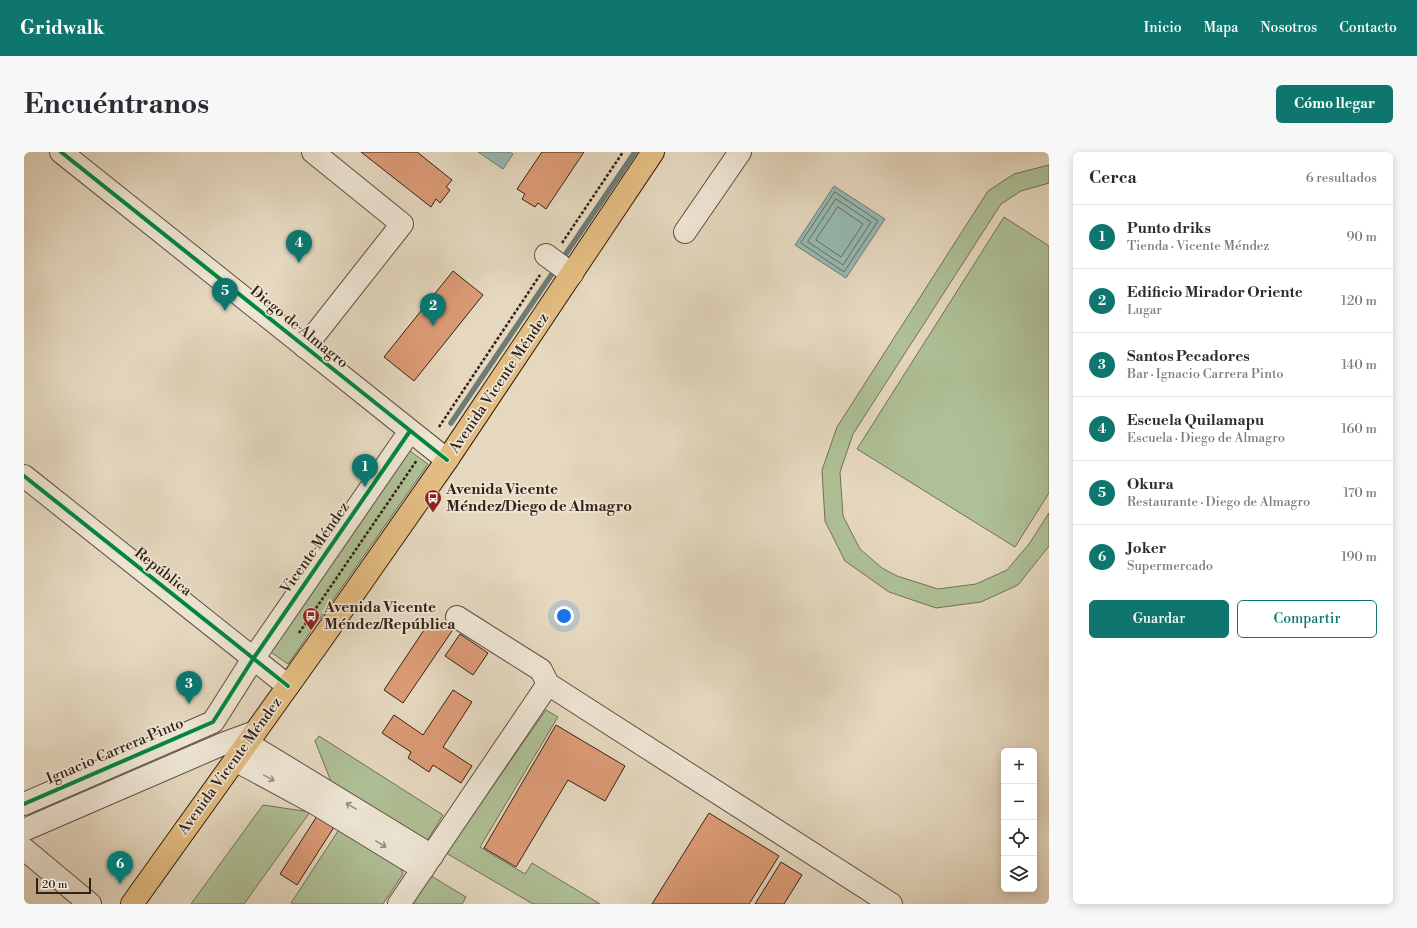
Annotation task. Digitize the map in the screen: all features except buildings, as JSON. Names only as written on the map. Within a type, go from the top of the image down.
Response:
[{"type":"main road","name":"Avenida Vicente Méndez","points":[[132,904],[447,460],[560,266],[653,152]]},
{"type":"street","name":"Diego de Almagro","points":[[61,152],[447,460]]},
{"type":"street","points":[[305,347],[402,224],[312,152]]},
{"type":"street","points":[[685,232],[740,152]]},
{"type":"street","name":"Vicente Méndez","points":[[253,659],[410,431]]},
{"type":"street","name":"República","points":[[24,476],[288,686]]},
{"type":"street","points":[[457,617],[541,670],[548,684],[891,904]]},
{"type":"street","name":"Ignacio Carrera Pinto","points":[[24,804],[213,722],[253,659]]},
{"type":"street","points":[[399,904],[548,684]]},
{"type":"street","points":[[24,830],[225,743],[245,745],[427,862]]},
{"type":"street","points":[[24,849],[90,904]]},
{"type":"green space","points":[[1049,165],[1049,183],[1021,191],[1001,204],[853,434],[840,472],[843,516],[860,549],[882,568],[897,576],[938,589],[976,584],[1007,570],[1029,544],[1049,513],[1049,546],[1018,585],[981,602],[936,608],[889,592],[845,561],[825,521],[822,470],[837,427],[988,191],[1014,174]]},
{"type":"green space","points":[[1004,217],[1049,246],[1049,493],[1015,547],[857,449]]},
{"type":"green space","points":[[407,449],[428,464],[288,664],[266,649]]},
{"type":"green space","points":[[546,710],[558,717],[480,847],[525,874],[532,863],[600,904],[533,904],[446,853]]},
{"type":"green space","points":[[319,736],[443,815],[425,844],[332,784],[315,741]]},
{"type":"green space","points":[[263,805],[310,812],[244,904],[191,904]]},
{"type":"green space","points":[[342,825],[399,863],[403,874],[383,904],[291,903]]},
{"type":"green space","points":[[428,874],[466,897],[462,904],[410,904]]},
{"type":"water","points":[[478,152],[510,152],[513,154],[503,169]]},
{"type":"water","points":[[834,186],[885,219],[846,278],[795,245]]},
{"type":"waterway","points":[[561,261],[635,152]]},
{"type":"waterway","points":[[451,423],[556,268]]},
{"type":"cycle path","points":[[61,152],[447,460]]},
{"type":"cycle path","points":[[24,804],[213,722],[253,659],[410,431]]},
{"type":"cycle path","points":[[24,476],[288,686]]},
{"type":"place","name":"Escuela Quilamapu","points":[[299,263]]},
{"type":"place","name":"Okura","points":[[225,311]]},
{"type":"place","name":"Edificio Mirador Oriente","points":[[433,326]]},
{"type":"place","name":"Punto driks","points":[[365,487]]},
{"type":"place","name":"Avenida Vicente Méndez/Diego de Almagro","points":[[433,513]]},
{"type":"place","name":"Avenida Vicente Méndez/República","points":[[311,631]]},
{"type":"place","name":"Santos Pecadores","points":[[189,704]]},
{"type":"place","name":"Joker","points":[[120,884]]}]
